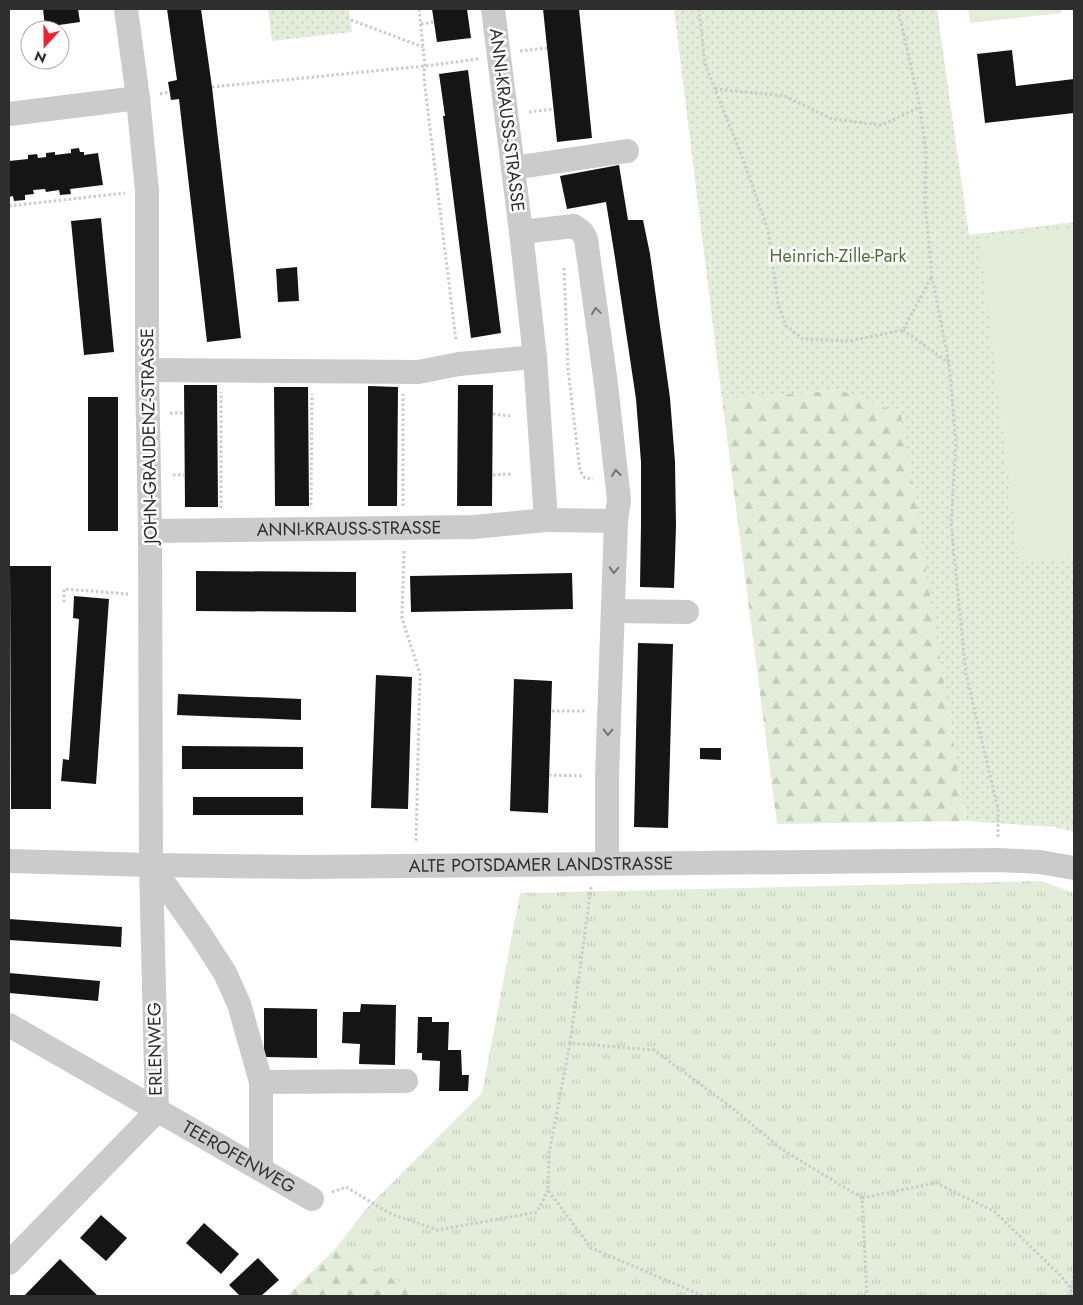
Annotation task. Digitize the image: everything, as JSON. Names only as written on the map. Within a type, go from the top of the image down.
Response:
[{"type":"street","name":"JOHN-GRAUDENZ-STRASSE","points":[[126,9],[138,98],[147,191],[151,865]]},
{"type":"street","name":"ANNI-KRAUSS-STRASSE","points":[[493,9],[509,53],[513,168],[535,357],[546,520]]},
{"type":"street","points":[[9,114],[138,98]]},
{"type":"street","points":[[513,168],[627,151]]},
{"type":"street","name":"ANNI-KRAUSS-STRASSE","points":[[521,232],[574,226],[582,232],[586,239],[606,384],[619,500],[616,521],[607,777],[601,864]]},
{"type":"street","points":[[147,370],[418,372],[459,364],[535,357]]},
{"type":"street","name":"ANNI-KRAUSS-STRASSE","points":[[150,531],[404,517],[474,527],[546,520],[616,521]]},
{"type":"street","points":[[613,611],[687,612]]},
{"type":"street","name":"ALTE POTSDAMER LANDSTRASSE","points":[[9,861],[303,867],[999,860],[1040,862],[1074,868]]},
{"type":"street","points":[[151,865],[225,973],[239,1004],[261,1082],[261,1170]]},
{"type":"street","name":"ERLENWEG","points":[[9,1263],[157,1111],[151,865]]},
{"type":"street","name":"TEEROFENWEG","points":[[9,1025],[312,1199]]},
{"type":"street","points":[[261,1082],[406,1081]]},
{"type":"path","points":[[419,9],[425,66],[425,87],[459,364]]},
{"type":"path","points":[[699,9],[705,64],[743,159],[768,230],[778,303],[786,326],[803,339],[849,341],[903,330],[949,363]]},
{"type":"path","points":[[898,9],[920,107],[926,153],[925,203],[932,277],[949,363],[956,443],[951,524],[966,674],[998,809],[999,860]]},
{"type":"path","points":[[351,20],[423,47]]},
{"type":"path","points":[[421,24],[434,22]]},
{"type":"path","points":[[212,86],[425,66],[547,48]]},
{"type":"path","points":[[715,89],[785,96],[832,119],[882,125],[920,107]]},
{"type":"path","points":[[527,112],[553,110]]},
{"type":"path","points":[[9,206],[147,191]]},
{"type":"path","points":[[564,265],[568,369],[580,471],[585,478],[617,482]]},
{"type":"path","points":[[903,330],[932,277]]},
{"type":"path","points":[[221,370],[221,509]]},
{"type":"path","points":[[311,509],[312,372]]},
{"type":"path","points":[[403,372],[404,517],[402,618],[420,674],[416,866]]},
{"type":"path","points":[[168,413],[184,413]]},
{"type":"path","points":[[493,414],[510,416]]},
{"type":"path","points":[[398,417],[403,416]]},
{"type":"path","points":[[493,475],[512,474]]},
{"type":"path","points":[[168,475],[184,475]]},
{"type":"path","points":[[397,477],[403,477]]},
{"type":"path","points":[[64,602],[64,589],[129,594]]},
{"type":"path","points":[[552,711],[609,712]]},
{"type":"path","points":[[549,775],[607,777]]},
{"type":"path","points":[[312,1199],[346,1187],[391,1214],[438,1230],[537,1212],[548,1190],[549,1154],[601,864]]},
{"type":"path","points":[[570,1043],[654,1050],[730,1107],[783,1150],[862,1198],[936,1183],[995,1212],[1072,1288]]},
{"type":"path","points":[[548,1190],[591,1248],[702,1296]]},
{"type":"path","points":[[862,1198],[867,1296]]},
{"type":"path","points":[[1071,1296],[1074,1271]]},
{"type":"green space","points":[[268,9],[349,9],[352,32],[272,41]]},
{"type":"green space","name":"Heinrich-Zille-Park","points":[[674,9],[937,9],[969,235],[1074,222],[1074,832],[1054,827],[966,821],[901,414],[841,390],[722,399]]},
{"type":"green space","points":[[968,9],[1061,9],[1061,13],[970,23]]},
{"type":"green space","points":[[1074,227],[1074,557],[1019,563],[979,239]]},
{"type":"green space","points":[[841,390],[902,414],[966,821],[777,824],[722,399]]},
{"type":"green space","points":[[1041,881],[1074,893],[1074,1296],[425,1296],[336,1248],[365,1210],[482,1093],[520,893]]},
{"type":"green space","points":[[336,1248],[425,1296],[287,1296]]},
{"type":"building","points":[[43,9],[78,9],[80,22],[70,23],[70,20],[44,20]]},
{"type":"building","points":[[167,9],[201,9],[212,87],[241,338],[207,342],[179,99],[171,100],[168,82],[177,80]]},
{"type":"building","points":[[432,9],[467,9],[471,38],[437,42]]},
{"type":"building","points":[[543,9],[579,9],[592,138],[557,142]]},
{"type":"building","points":[[1012,50],[1016,86],[1074,79],[1074,113],[985,123],[977,54]]},
{"type":"building","points":[[468,70],[501,333],[471,338],[439,74]]},
{"type":"building","points":[[79,148],[80,152],[84,152],[84,155],[98,153],[103,185],[70,189],[71,194],[60,195],[59,190],[46,192],[45,189],[33,190],[34,194],[25,195],[25,200],[14,201],[13,196],[9,197],[9,161],[28,159],[28,155],[37,154],[38,158],[46,157],[46,153],[55,152],[55,155],[71,153],[71,149]]},
{"type":"building","points":[[619,165],[628,220],[643,220],[650,254],[670,398],[675,462],[676,526],[674,588],[640,587],[641,462],[636,399],[606,202],[567,209],[560,176]]},
{"type":"building","points":[[101,218],[114,352],[84,355],[71,221]]},
{"type":"building","points":[[297,267],[299,301],[278,302],[276,269]]},
{"type":"building","points":[[184,385],[217,385],[218,507],[185,507]]},
{"type":"building","points":[[458,385],[493,385],[492,506],[457,506]]},
{"type":"building","points":[[368,386],[398,387],[397,506],[368,506]]},
{"type":"building","points":[[274,387],[308,387],[309,506],[275,506]]},
{"type":"building","points":[[88,397],[118,397],[118,531],[88,531]]},
{"type":"building","points":[[10,566],[51,566],[51,809],[11,809]]},
{"type":"building","points":[[196,571],[356,572],[356,612],[196,611]]},
{"type":"building","points":[[572,573],[573,609],[411,612],[410,576]]},
{"type":"building","points":[[74,596],[109,599],[96,784],[61,781],[63,759],[69,760],[79,619],[73,618]]},
{"type":"building","points":[[638,643],[673,644],[668,828],[634,827]]},
{"type":"building","points":[[376,675],[412,677],[408,809],[371,808]]},
{"type":"building","points":[[514,679],[552,681],[548,813],[510,811]]},
{"type":"building","points":[[178,694],[301,699],[301,720],[177,715]]},
{"type":"building","points":[[182,746],[303,747],[303,769],[182,769]]},
{"type":"building","points":[[700,748],[721,748],[721,760],[700,759]]},
{"type":"building","points":[[193,797],[303,797],[303,815],[193,815]]},
{"type":"building","points":[[9,919],[122,927],[121,947],[9,940]]},
{"type":"building","points":[[9,973],[100,981],[98,1001],[9,993]]},
{"type":"building","points":[[361,1004],[396,1005],[395,1065],[359,1064],[360,1044],[342,1043],[343,1012],[360,1012]]},
{"type":"building","points":[[264,1008],[317,1009],[317,1058],[264,1057]]},
{"type":"building","points":[[418,1017],[432,1017],[432,1022],[449,1022],[448,1050],[461,1050],[462,1075],[469,1075],[468,1091],[439,1091],[440,1061],[422,1060],[422,1053],[417,1053]]},
{"type":"building","points":[[101,1215],[127,1238],[106,1261],[80,1238]]},
{"type":"building","points":[[204,1223],[239,1254],[221,1274],[186,1243]]},
{"type":"building","points":[[258,1258],[279,1280],[261,1296],[240,1296],[229,1285]]},
{"type":"building","points":[[60,1259],[98,1296],[25,1295]]}]
